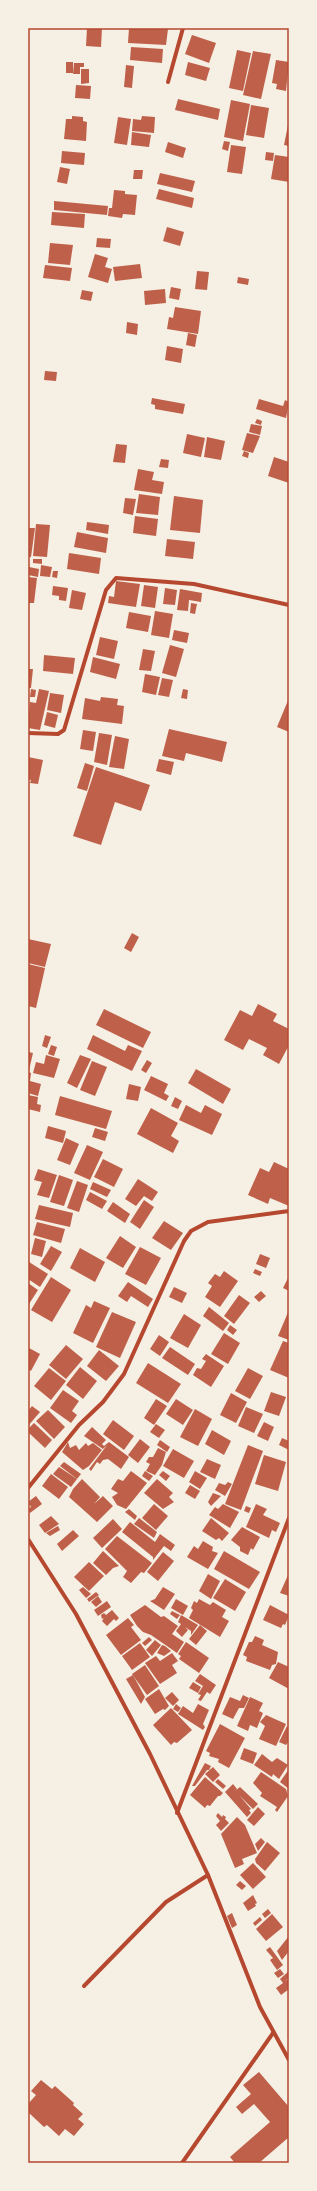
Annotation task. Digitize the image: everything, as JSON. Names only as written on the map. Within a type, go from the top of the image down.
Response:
[{"type":"street","points":[[168,82],[183,28]]},
{"type":"street","points":[[28,733],[58,734],[64,730],[106,590],[116,578],[194,584],[289,605]]},
{"type":"street","points":[[28,1488],[79,1425],[103,1402],[124,1374],[184,1242],[191,1232],[208,1222],[289,1211]]},
{"type":"street","points":[[177,1813],[287,1527],[289,1518]]},
{"type":"street","points":[[28,1539],[76,1614],[150,1754],[208,1875],[260,2008],[289,2060]]},
{"type":"street","points":[[84,1986],[166,1902],[208,1875]]},
{"type":"street","points":[[182,2163],[273,2033]]},
{"type":"building","points":[[87,28],[102,28],[101,47],[86,46]]},
{"type":"building","points":[[129,28],[168,29],[166,45],[128,43]]},
{"type":"building","points":[[192,35],[216,43],[209,63],[185,54]]},
{"type":"building","points":[[131,47],[163,49],[162,63],[130,60]]},
{"type":"building","points":[[237,50],[251,53],[243,91],[229,88]]},
{"type":"building","points":[[253,51],[271,54],[261,99],[243,95]]},
{"type":"building","points":[[276,60],[289,62],[286,91],[276,89],[277,84],[272,83]]},
{"type":"building","points":[[66,62],[73,62],[73,73],[66,73]]},
{"type":"building","points":[[188,62],[210,68],[206,81],[185,75]]},
{"type":"building","points":[[74,63],[84,63],[84,67],[80,67],[80,74],[73,74]]},
{"type":"building","points":[[126,65],[134,66],[132,88],[124,87]]},
{"type":"building","points":[[81,69],[89,69],[89,83],[81,84]]},
{"type":"building","points":[[76,85],[91,86],[90,99],[75,98]]},
{"type":"building","points":[[178,99],[220,109],[218,120],[175,110]]},
{"type":"building","points":[[231,100],[250,104],[243,141],[224,137]]},
{"type":"building","points":[[251,105],[269,108],[264,138],[246,135]]},
{"type":"building","points":[[72,116],[83,117],[83,121],[87,122],[86,141],[64,139],[66,119],[72,119]]},
{"type":"building","points":[[142,116],[155,117],[154,133],[132,131],[133,119],[141,120]]},
{"type":"building","points":[[118,117],[131,119],[127,145],[114,143]]},
{"type":"building","points":[[289,125],[289,146],[284,145]]},
{"type":"building","points":[[132,132],[151,135],[149,147],[131,145]]},
{"type":"building","points":[[224,141],[230,142],[228,151],[222,149]]},
{"type":"building","points":[[168,142],[186,148],[183,158],[165,152]]},
{"type":"building","points":[[231,145],[246,147],[242,174],[227,172]]},
{"type":"building","points":[[62,151],[85,153],[84,165],[61,163]]},
{"type":"building","points":[[266,152],[274,153],[273,161],[265,160]]},
{"type":"building","points":[[275,155],[289,157],[289,182],[271,179]]},
{"type":"building","points":[[60,167],[70,169],[67,184],[57,182]]},
{"type":"building","points":[[134,170],[143,170],[142,179],[133,179]]},
{"type":"building","points":[[160,173],[195,181],[192,192],[157,184]]},
{"type":"building","points":[[159,189],[194,198],[192,208],[156,199]]},
{"type":"building","points":[[114,190],[125,191],[125,194],[137,195],[135,215],[123,214],[122,218],[108,216],[109,208],[112,208]]},
{"type":"building","points":[[54,201],[108,206],[107,215],[54,210]]},
{"type":"building","points":[[52,212],[85,214],[84,228],[51,225]]},
{"type":"building","points":[[167,227],[184,232],[180,246],[163,241]]},
{"type":"building","points":[[97,238],[111,239],[110,248],[96,247]]},
{"type":"building","points":[[50,243],[73,245],[70,265],[48,263]]},
{"type":"building","points":[[95,254],[108,258],[105,267],[112,269],[108,283],[88,277]]},
{"type":"building","points":[[140,264],[142,278],[115,281],[113,267]]},
{"type":"building","points":[[45,265],[72,268],[70,281],[43,278]]},
{"type":"building","points":[[197,271],[209,272],[207,290],[195,289]]},
{"type":"building","points":[[238,277],[249,279],[248,285],[237,283]]},
{"type":"building","points":[[171,287],[181,289],[179,300],[169,298]]},
{"type":"building","points":[[165,289],[166,303],[145,305],[144,291]]},
{"type":"building","points":[[82,290],[93,292],[91,301],[80,299]]},
{"type":"building","points":[[175,307],[201,311],[198,334],[167,329],[169,317],[173,318]]},
{"type":"building","points":[[127,322],[138,324],[137,335],[126,333]]},
{"type":"building","points":[[188,333],[197,335],[195,347],[186,345]]},
{"type":"building","points":[[167,346],[183,349],[181,363],[165,360]]},
{"type":"building","points":[[45,371],[57,372],[56,381],[44,380]]},
{"type":"building","points":[[152,398],[185,404],[183,414],[155,409],[155,405],[151,404]]},
{"type":"building","points":[[259,399],[283,406],[285,400],[289,402],[286,418],[256,409]]},
{"type":"building","points":[[257,419],[262,421],[261,425],[255,423]]},
{"type":"building","points":[[251,424],[262,426],[260,435],[249,432]]},
{"type":"building","points":[[247,433],[260,436],[253,453],[242,450]]},
{"type":"building","points":[[187,434],[205,438],[201,457],[183,453]]},
{"type":"building","points":[[207,437],[225,441],[221,460],[204,457]]},
{"type":"building","points":[[116,444],[127,445],[125,463],[113,462]]},
{"type":"building","points":[[244,451],[249,453],[248,458],[242,456]]},
{"type":"building","points":[[274,457],[289,462],[289,483],[268,476]]},
{"type":"building","points":[[161,459],[169,460],[168,468],[159,467]]},
{"type":"building","points":[[138,469],[154,472],[152,480],[164,482],[162,494],[134,490]]},
{"type":"building","points":[[139,494],[160,497],[158,515],[136,513]]},
{"type":"building","points":[[174,496],[203,500],[200,533],[170,530]]},
{"type":"building","points":[[125,498],[136,499],[133,515],[123,513]]},
{"type":"building","points":[[135,516],[158,519],[156,536],[133,533]]},
{"type":"building","points":[[87,522],[109,525],[108,534],[86,530]]},
{"type":"building","points":[[36,524],[50,525],[47,557],[33,556]]},
{"type":"building","points":[[28,528],[35,528],[31,557],[28,557]]},
{"type":"building","points":[[77,532],[108,538],[106,553],[74,547]]},
{"type":"building","points":[[167,539],[195,542],[193,559],[165,556]]},
{"type":"building","points":[[69,553],[101,558],[99,574],[67,569]]},
{"type":"building","points":[[33,559],[42,559],[42,564],[33,563]]},
{"type":"building","points":[[41,565],[52,567],[50,577],[40,576]]},
{"type":"building","points":[[29,567],[39,569],[38,577],[28,575]]},
{"type":"building","points":[[53,571],[58,571],[57,578],[52,577]]},
{"type":"building","points":[[28,577],[37,578],[34,603],[28,603]]},
{"type":"building","points":[[116,581],[140,584],[136,607],[108,603],[109,596],[114,597]]},
{"type":"building","points":[[144,585],[158,587],[155,608],[141,606]]},
{"type":"building","points":[[53,586],[68,588],[66,601],[59,600],[59,596],[52,595]]},
{"type":"building","points":[[165,588],[177,590],[175,605],[163,604]]},
{"type":"building","points":[[180,589],[202,593],[201,602],[189,600],[188,611],[177,610]]},
{"type":"building","points":[[72,590],[86,593],[82,610],[69,608]]},
{"type":"building","points":[[191,603],[197,604],[195,614],[190,613]]},
{"type":"building","points":[[155,611],[173,614],[169,638],[151,635]]},
{"type":"building","points":[[129,612],[151,616],[148,632],[126,628]]},
{"type":"building","points":[[174,630],[189,633],[187,643],[172,640]]},
{"type":"building","points":[[100,637],[118,641],[114,659],[96,655]]},
{"type":"building","points":[[170,645],[184,649],[176,677],[162,673]]},
{"type":"building","points":[[143,649],[155,651],[151,671],[139,670]]},
{"type":"building","points":[[44,655],[75,658],[73,674],[43,671]]},
{"type":"building","points":[[93,657],[120,664],[116,679],[90,672]]},
{"type":"building","points":[[28,669],[33,669],[31,688],[28,688]]},
{"type":"building","points":[[145,674],[160,677],[156,695],[142,692]]},
{"type":"building","points":[[162,678],[173,680],[169,697],[158,695]]},
{"type":"building","points":[[31,689],[36,690],[35,697],[30,697]]},
{"type":"building","points":[[39,689],[49,691],[40,730],[28,728],[30,702],[36,703]]},
{"type":"building","points":[[183,689],[188,690],[187,699],[181,698]]},
{"type":"building","points":[[50,693],[64,695],[61,713],[47,710]]},
{"type":"building","points":[[101,697],[118,699],[117,705],[124,706],[122,724],[82,719],[85,698],[100,701]]},
{"type":"building","points":[[289,698],[289,732],[277,727]]},
{"type":"building","points":[[47,712],[58,715],[55,728],[44,725]]},
{"type":"building","points":[[169,729],[227,742],[222,762],[186,753],[184,761],[162,756]]},
{"type":"building","points":[[83,730],[96,732],[93,751],[80,749]]},
{"type":"building","points":[[99,733],[112,735],[107,765],[94,762]]},
{"type":"building","points":[[115,736],[129,739],[124,769],[109,767]]},
{"type":"building","points":[[28,757],[43,760],[38,784],[30,783],[31,780],[28,779]]},
{"type":"building","points":[[159,759],[174,762],[171,775],[156,771]]},
{"type":"building","points":[[85,763],[94,766],[87,791],[77,788]]},
{"type":"building","points":[[96,767],[150,785],[141,811],[115,802],[101,845],[73,836]]},
{"type":"building","points":[[132,933],[139,937],[131,952],[124,948]]},
{"type":"building","points":[[28,939],[51,944],[45,967],[28,963]]},
{"type":"building","points":[[28,964],[45,968],[36,1008],[28,1006]]},
{"type":"building","points":[[258,1004],[277,1014],[273,1021],[289,1029],[289,1045],[279,1064],[263,1055],[267,1048],[249,1039],[243,1050],[224,1040],[240,1010],[252,1016]]},
{"type":"building","points":[[104,1009],[151,1032],[143,1048],[96,1025]]},
{"type":"building","points":[[45,1035],[51,1037],[47,1048],[42,1046]]},
{"type":"building","points":[[93,1035],[125,1051],[128,1045],[142,1051],[132,1071],[87,1049]]},
{"type":"building","points":[[51,1045],[57,1047],[54,1056],[48,1054]]},
{"type":"building","points":[[28,1052],[33,1053],[29,1070],[28,1070]]},
{"type":"building","points":[[46,1055],[60,1059],[54,1078],[33,1073],[36,1062],[44,1064]]},
{"type":"building","points":[[80,1055],[91,1059],[77,1088],[67,1083]]},
{"type":"building","points":[[147,1060],[152,1063],[146,1073],[141,1070]]},
{"type":"building","points":[[92,1061],[107,1067],[95,1096],[80,1090]]},
{"type":"building","points":[[196,1069],[231,1089],[223,1104],[188,1083]]},
{"type":"building","points":[[28,1072],[31,1073],[30,1081],[41,1084],[38,1096],[28,1093]]},
{"type":"building","points":[[151,1076],[168,1084],[164,1093],[169,1096],[166,1101],[144,1090]]},
{"type":"building","points":[[129,1084],[141,1087],[138,1101],[126,1099]]},
{"type":"building","points":[[28,1095],[38,1097],[37,1104],[41,1105],[40,1112],[28,1109]]},
{"type":"building","points":[[60,1096],[112,1111],[106,1129],[55,1115]]},
{"type":"building","points":[[175,1097],[182,1101],[178,1109],[171,1106]]},
{"type":"building","points":[[186,1105],[201,1113],[205,1105],[222,1114],[212,1135],[179,1120]]},
{"type":"building","points":[[151,1108],[178,1123],[171,1136],[179,1141],[173,1153],[137,1134]]},
{"type":"building","points":[[48,1126],[66,1131],[63,1143],[45,1138]]},
{"type":"building","points":[[95,1128],[108,1132],[105,1141],[92,1137]]},
{"type":"building","points":[[66,1138],[79,1144],[70,1165],[57,1160]]},
{"type":"building","points":[[87,1145],[103,1152],[90,1180],[74,1173]]},
{"type":"building","points":[[103,1159],[123,1169],[114,1187],[94,1177]]},
{"type":"building","points":[[274,1162],[289,1169],[289,1206],[270,1198],[268,1204],[248,1195],[260,1168],[269,1172]]},
{"type":"building","points":[[38,1169],[57,1175],[49,1198],[37,1195],[42,1182],[34,1180]]},
{"type":"building","points":[[59,1175],[73,1180],[64,1206],[50,1202]]},
{"type":"building","points":[[138,1179],[158,1192],[152,1201],[144,1196],[136,1206],[125,1199]]},
{"type":"building","points":[[77,1181],[88,1185],[79,1212],[67,1208]]},
{"type":"building","points":[[93,1182],[111,1190],[107,1197],[90,1189]]},
{"type":"building","points":[[90,1192],[107,1201],[102,1209],[86,1200]]},
{"type":"building","points":[[144,1200],[154,1207],[140,1229],[130,1222]]},
{"type":"building","points":[[113,1202],[130,1214],[125,1223],[107,1211]]},
{"type":"building","points":[[39,1205],[73,1213],[70,1227],[35,1219]]},
{"type":"building","points":[[164,1221],[183,1233],[171,1250],[152,1238]]},
{"type":"building","points":[[37,1222],[65,1229],[61,1243],[33,1235]]},
{"type":"building","points":[[120,1236],[136,1247],[123,1268],[106,1258]]},
{"type":"building","points":[[35,1238],[46,1241],[42,1257],[31,1254]]},
{"type":"building","points":[[51,1246],[62,1252],[51,1271],[40,1264]]},
{"type":"building","points":[[140,1247],[161,1258],[146,1285],[125,1274]]},
{"type":"building","points":[[80,1248],[105,1262],[95,1282],[70,1268]]},
{"type":"building","points":[[260,1254],[270,1258],[266,1268],[256,1264]]},
{"type":"building","points":[[29,1262],[48,1274],[40,1287],[28,1279]]},
{"type":"building","points":[[255,1269],[262,1272],[260,1276],[253,1273]]},
{"type":"building","points":[[224,1271],[238,1281],[220,1307],[205,1297],[212,1286],[208,1283],[215,1274],[220,1277]]},
{"type":"building","points":[[289,1276],[289,1291],[283,1288]]},
{"type":"building","points":[[51,1277],[71,1290],[52,1322],[31,1310]]},
{"type":"building","points":[[128,1282],[153,1299],[148,1307],[131,1296],[127,1302],[118,1296]]},
{"type":"building","points":[[28,1283],[38,1290],[29,1304],[28,1303]]},
{"type":"building","points":[[174,1287],[187,1293],[182,1303],[169,1297]]},
{"type":"building","points":[[261,1291],[266,1296],[259,1302],[254,1297]]},
{"type":"building","points":[[239,1295],[250,1303],[234,1324],[224,1316]]},
{"type":"building","points":[[94,1301],[110,1308],[93,1343],[73,1333],[86,1305],[91,1308]]},
{"type":"building","points":[[209,1307],[229,1323],[223,1331],[203,1316]]},
{"type":"building","points":[[289,1310],[289,1340],[278,1336]]},
{"type":"building","points":[[112,1312],[136,1322],[120,1358],[96,1347]]},
{"type":"building","points":[[184,1314],[201,1325],[188,1348],[170,1338]]},
{"type":"building","points":[[230,1325],[237,1330],[233,1335],[227,1330]]},
{"type":"building","points":[[224,1333],[240,1343],[228,1364],[211,1354]]},
{"type":"building","points":[[159,1335],[169,1342],[160,1356],[150,1349]]},
{"type":"building","points":[[283,1341],[289,1343],[289,1378],[270,1370]]},
{"type":"building","points":[[66,1345],[83,1359],[66,1379],[49,1365]]},
{"type":"building","points":[[170,1347],[195,1364],[188,1375],[162,1358]]},
{"type":"building","points":[[29,1348],[40,1354],[31,1371],[28,1369]]},
{"type":"building","points":[[99,1350],[119,1366],[106,1381],[87,1366]]},
{"type":"building","points":[[206,1354],[224,1366],[211,1387],[193,1375],[197,1368],[201,1369],[206,1361],[202,1359]]},
{"type":"building","points":[[148,1363],[181,1384],[168,1403],[136,1383]]},
{"type":"building","points":[[80,1367],[97,1381],[83,1399],[66,1385]]},
{"type":"building","points":[[49,1368],[66,1381],[51,1400],[34,1386]]},
{"type":"building","points":[[248,1368],[263,1376],[250,1399],[235,1391]]},
{"type":"building","points":[[63,1390],[79,1401],[72,1411],[77,1415],[71,1423],[50,1408]]},
{"type":"building","points":[[271,1392],[286,1397],[279,1416],[264,1411]]},
{"type":"building","points":[[231,1393],[247,1402],[236,1423],[220,1415]]},
{"type":"building","points":[[156,1399],[167,1406],[154,1425],[144,1418]]},
{"type":"building","points":[[176,1399],[193,1410],[183,1425],[166,1414]]},
{"type":"building","points":[[32,1406],[40,1412],[28,1426],[28,1411]]},
{"type":"building","points":[[246,1407],[263,1414],[254,1433],[238,1426]]},
{"type":"building","points":[[195,1409],[212,1419],[198,1446],[180,1437]]},
{"type":"building","points":[[48,1410],[65,1427],[54,1439],[36,1421]]},
{"type":"building","points":[[113,1420],[134,1436],[124,1450],[103,1434]]},
{"type":"building","points":[[264,1422],[274,1427],[268,1441],[257,1436]]},
{"type":"building","points":[[34,1423],[52,1440],[45,1448],[28,1432],[28,1429]]},
{"type":"building","points":[[156,1424],[165,1430],[159,1438],[150,1432]]},
{"type":"building","points":[[92,1427],[106,1440],[102,1444],[104,1446],[109,1442],[129,1457],[121,1469],[108,1459],[103,1460],[100,1464],[97,1462],[91,1471],[89,1469],[107,1445],[103,1449],[84,1436]]},
{"type":"building","points":[[212,1430],[231,1441],[224,1455],[205,1444]]},
{"type":"building","points":[[282,1438],[289,1441],[289,1450],[279,1445]]},
{"type":"building","points":[[140,1439],[150,1447],[138,1463],[128,1455]]},
{"type":"building","points":[[160,1440],[170,1447],[167,1452],[157,1445]]},
{"type":"building","points":[[68,1442],[70,1448],[76,1445],[79,1450],[86,1443],[88,1446],[93,1443],[102,1450],[89,1466],[83,1470],[62,1452]]},
{"type":"building","points":[[248,1445],[263,1451],[241,1510],[225,1504]]},
{"type":"building","points":[[158,1448],[166,1452],[162,1465],[155,1475],[146,1471],[150,1464],[146,1462],[149,1457],[153,1457]]},
{"type":"building","points":[[173,1449],[194,1461],[184,1478],[163,1466]]},
{"type":"building","points":[[264,1455],[286,1462],[278,1491],[255,1484]]},
{"type":"building","points":[[207,1459],[221,1465],[215,1479],[200,1472]]},
{"type":"building","points":[[64,1462],[81,1474],[77,1479],[60,1466]]},
{"type":"building","points":[[59,1467],[77,1479],[71,1487],[53,1474]]},
{"type":"building","points":[[131,1471],[147,1483],[126,1509],[117,1505],[112,1497],[118,1493],[111,1489],[118,1479],[123,1481]]},
{"type":"building","points":[[145,1471],[153,1476],[149,1481],[142,1476]]},
{"type":"building","points":[[163,1471],[170,1476],[166,1481],[159,1475]]},
{"type":"building","points":[[195,1471],[207,1478],[200,1489],[189,1482]]},
{"type":"building","points":[[51,1474],[68,1487],[59,1499],[42,1486]]},
{"type":"building","points":[[82,1479],[100,1497],[94,1504],[103,1496],[113,1506],[97,1522],[69,1497],[73,1489]]},
{"type":"building","points":[[157,1479],[173,1493],[169,1497],[174,1502],[163,1509],[144,1493]]},
{"type":"building","points":[[228,1482],[232,1484],[225,1496],[215,1490],[219,1483],[225,1485]]},
{"type":"building","points":[[190,1485],[200,1491],[195,1499],[185,1493]]},
{"type":"building","points":[[213,1493],[221,1496],[211,1506],[208,1502]]},
{"type":"building","points":[[36,1496],[42,1504],[30,1513],[28,1509],[31,1507],[28,1502]]},
{"type":"building","points":[[154,1504],[168,1516],[156,1530],[142,1518]]},
{"type":"building","points":[[223,1504],[239,1512],[230,1528],[209,1515],[215,1507],[218,1509]]},
{"type":"building","points":[[256,1504],[267,1509],[263,1515],[280,1523],[276,1532],[272,1530],[269,1538],[246,1527]]},
{"type":"building","points":[[246,1506],[251,1508],[249,1513],[244,1511]]},
{"type":"building","points":[[129,1509],[137,1516],[135,1520],[125,1512]]},
{"type":"building","points":[[51,1516],[59,1524],[45,1533],[39,1525]]},
{"type":"building","points":[[139,1518],[157,1532],[154,1538],[134,1524]]},
{"type":"building","points":[[211,1518],[229,1533],[222,1541],[219,1538],[216,1540],[202,1531]]},
{"type":"building","points":[[113,1519],[122,1529],[102,1548],[93,1538]]},
{"type":"building","points":[[130,1522],[155,1542],[160,1534],[175,1545],[171,1551],[164,1546],[153,1560],[153,1557],[122,1532]]},
{"type":"building","points":[[58,1526],[60,1530],[50,1536],[46,1533]]},
{"type":"building","points":[[242,1527],[260,1537],[253,1550],[251,1548],[248,1555],[240,1551],[240,1547],[231,1540]]},
{"type":"building","points":[[73,1530],[79,1536],[62,1551],[57,1544]]},
{"type":"building","points":[[117,1536],[152,1563],[144,1573],[141,1572],[131,1583],[123,1577],[127,1571],[105,1549]]},
{"type":"building","points":[[203,1541],[213,1547],[212,1551],[218,1553],[208,1569],[187,1557],[194,1546],[198,1549]]},
{"type":"building","points":[[103,1551],[119,1566],[113,1568],[106,1575],[93,1563]]},
{"type":"building","points":[[224,1551],[260,1572],[249,1589],[214,1569]]},
{"type":"building","points":[[163,1552],[174,1561],[158,1581],[147,1572]]},
{"type":"building","points":[[89,1562],[104,1576],[89,1591],[74,1577]]},
{"type":"building","points":[[289,1573],[289,1596],[280,1593]]},
{"type":"building","points":[[208,1574],[220,1581],[211,1599],[199,1591]]},
{"type":"building","points":[[225,1579],[246,1592],[235,1611],[213,1598]]},
{"type":"building","points":[[83,1587],[91,1594],[86,1598],[79,1590]]},
{"type":"building","points":[[163,1587],[175,1594],[164,1610],[150,1601],[155,1599]]},
{"type":"building","points":[[96,1592],[99,1595],[89,1602],[87,1599]]},
{"type":"building","points":[[98,1596],[102,1602],[96,1607],[91,1602]]},
{"type":"building","points":[[176,1599],[188,1606],[183,1615],[171,1608]]},
{"type":"building","points":[[199,1599],[210,1605],[213,1602],[226,1610],[222,1617],[229,1621],[220,1637],[189,1618],[193,1610],[191,1608],[194,1601],[197,1603]]},
{"type":"building","points":[[107,1601],[111,1607],[98,1616],[94,1610]]},
{"type":"building","points":[[145,1605],[161,1617],[164,1616],[178,1626],[172,1634],[184,1642],[177,1653],[151,1635],[143,1632],[137,1626],[130,1615]]},
{"type":"building","points":[[270,1605],[289,1615],[285,1625],[283,1624],[281,1628],[263,1620]]},
{"type":"building","points":[[112,1610],[119,1618],[116,1621],[114,1619],[107,1626],[102,1621],[104,1618],[102,1619],[101,1615],[104,1613],[106,1615]]},
{"type":"building","points":[[172,1611],[180,1615],[177,1619],[170,1614]]},
{"type":"building","points":[[181,1615],[198,1625],[191,1635],[191,1631],[185,1627],[188,1630],[182,1637],[176,1631],[181,1624],[178,1622]]},
{"type":"building","points":[[128,1618],[134,1625],[131,1627],[141,1640],[121,1655],[106,1635]]},
{"type":"building","points":[[200,1625],[207,1631],[196,1645],[189,1639]]},
{"type":"building","points":[[255,1636],[264,1640],[262,1645],[278,1652],[276,1664],[272,1665],[270,1670],[246,1661],[247,1657],[243,1655],[249,1642],[252,1642]]},
{"type":"building","points":[[149,1637],[152,1640],[145,1646],[142,1643]]},
{"type":"building","points":[[155,1640],[161,1645],[152,1656],[146,1650]]},
{"type":"building","points":[[186,1642],[209,1658],[199,1673],[179,1659],[181,1656],[178,1654]]},
{"type":"building","points":[[140,1643],[150,1657],[132,1670],[122,1656]]},
{"type":"building","points":[[162,1645],[171,1651],[164,1656],[157,1653]]},
{"type":"building","points":[[172,1653],[178,1661],[172,1665],[177,1673],[160,1684],[145,1663],[156,1656],[160,1661]]},
{"type":"building","points":[[278,1662],[289,1667],[289,1689],[269,1678]]},
{"type":"building","points":[[145,1665],[159,1686],[147,1695],[132,1674]]},
{"type":"building","points":[[200,1674],[216,1685],[210,1694],[207,1692],[201,1701],[198,1700],[201,1695],[198,1694],[203,1686],[195,1681]]},
{"type":"building","points":[[133,1675],[145,1697],[141,1704],[126,1679]]},
{"type":"building","points":[[193,1682],[201,1687],[198,1693],[189,1688]]},
{"type":"building","points":[[159,1689],[169,1706],[165,1710],[163,1709],[155,1714],[145,1699]]},
{"type":"building","points":[[172,1692],[179,1700],[173,1706],[165,1698]]},
{"type":"building","points":[[243,1695],[249,1698],[244,1708],[239,1708],[233,1719],[222,1714],[230,1697],[240,1701]]},
{"type":"building","points":[[250,1697],[263,1703],[259,1711],[263,1713],[257,1728],[250,1725],[248,1731],[237,1726]]},
{"type":"building","points":[[176,1704],[181,1708],[178,1712],[173,1709]]},
{"type":"building","points":[[198,1704],[209,1710],[203,1724],[205,1727],[203,1730],[178,1714],[183,1706],[193,1713]]},
{"type":"building","points":[[171,1708],[192,1730],[177,1743],[174,1742],[171,1745],[153,1725]]},
{"type":"building","points":[[266,1715],[286,1724],[276,1746],[259,1739],[265,1726],[260,1722]]},
{"type":"building","points":[[220,1724],[245,1738],[229,1768],[218,1762],[219,1759],[209,1756],[210,1753],[206,1751]]},
{"type":"building","points":[[287,1726],[289,1728],[289,1740],[286,1745],[279,1742]]},
{"type":"building","points":[[244,1748],[257,1753],[253,1764],[240,1759]]},
{"type":"building","points":[[262,1754],[272,1762],[277,1758],[288,1765],[279,1779],[273,1774],[272,1777],[254,1765]]},
{"type":"building","points":[[205,1763],[211,1766],[209,1770],[207,1770],[195,1786],[192,1786]]},
{"type":"building","points":[[213,1767],[220,1775],[213,1782],[205,1774]]},
{"type":"building","points":[[289,1769],[289,1789],[280,1782]]},
{"type":"building","points":[[261,1772],[286,1789],[288,1796],[277,1812],[275,1810],[277,1807],[260,1796],[262,1793],[253,1783]]},
{"type":"building","points":[[205,1777],[223,1793],[218,1796],[210,1806],[207,1805],[205,1808],[190,1795]]},
{"type":"building","points":[[218,1779],[226,1786],[223,1789],[215,1782]]},
{"type":"building","points":[[233,1784],[237,1789],[235,1791],[240,1787],[258,1804],[253,1809],[239,1795],[251,1809],[249,1810],[251,1813],[247,1817],[225,1792]]},
{"type":"building","points":[[258,1807],[265,1814],[254,1826],[247,1820]]},
{"type":"building","points":[[218,1813],[222,1817],[223,1815],[226,1817],[225,1819],[229,1823],[221,1831],[216,1825],[220,1821],[216,1816]]},
{"type":"building","points":[[237,1817],[245,1825],[257,1853],[242,1859],[244,1864],[235,1868],[221,1834]]},
{"type":"building","points":[[261,1838],[265,1842],[258,1851],[255,1844]]},
{"type":"building","points":[[267,1842],[280,1853],[265,1871],[256,1863],[255,1859]]},
{"type":"building","points":[[253,1863],[266,1877],[253,1889],[240,1875]]},
{"type":"building","points":[[240,1881],[246,1886],[242,1890],[236,1885]]},
{"type":"building","points":[[253,1895],[257,1903],[255,1904],[256,1906],[248,1911],[243,1903]]},
{"type":"building","points":[[268,1909],[271,1913],[265,1918],[262,1914]]},
{"type":"building","points":[[232,1913],[237,1925],[232,1928],[227,1916]]},
{"type":"building","points":[[272,1914],[283,1927],[266,1941],[256,1929]]},
{"type":"building","points":[[260,1917],[262,1920],[255,1926],[253,1923]]},
{"type":"building","points":[[289,1936],[289,1951],[282,1960],[277,1951]]},
{"type":"building","points":[[270,1947],[283,1965],[277,1970],[270,1960],[273,1958],[266,1950]]},
{"type":"building","points":[[280,1969],[284,1974],[278,1978],[274,1973]]},
{"type":"building","points":[[289,1971],[289,1978],[285,1981],[289,1979],[289,1989],[281,1995],[276,1988],[283,1983],[280,1979]]},
{"type":"building","points":[[259,2072],[289,2107],[289,2137],[259,2163],[235,2163],[230,2157],[270,2122],[254,2104],[242,2114],[236,2107],[251,2094],[243,2085]]},
{"type":"building","points":[[41,2080],[52,2089],[55,2086],[74,2103],[73,2105],[83,2114],[78,2119],[84,2124],[74,2136],[65,2129],[59,2136],[47,2125],[44,2127],[28,2112],[28,2104],[36,2095],[31,2091]]}]
